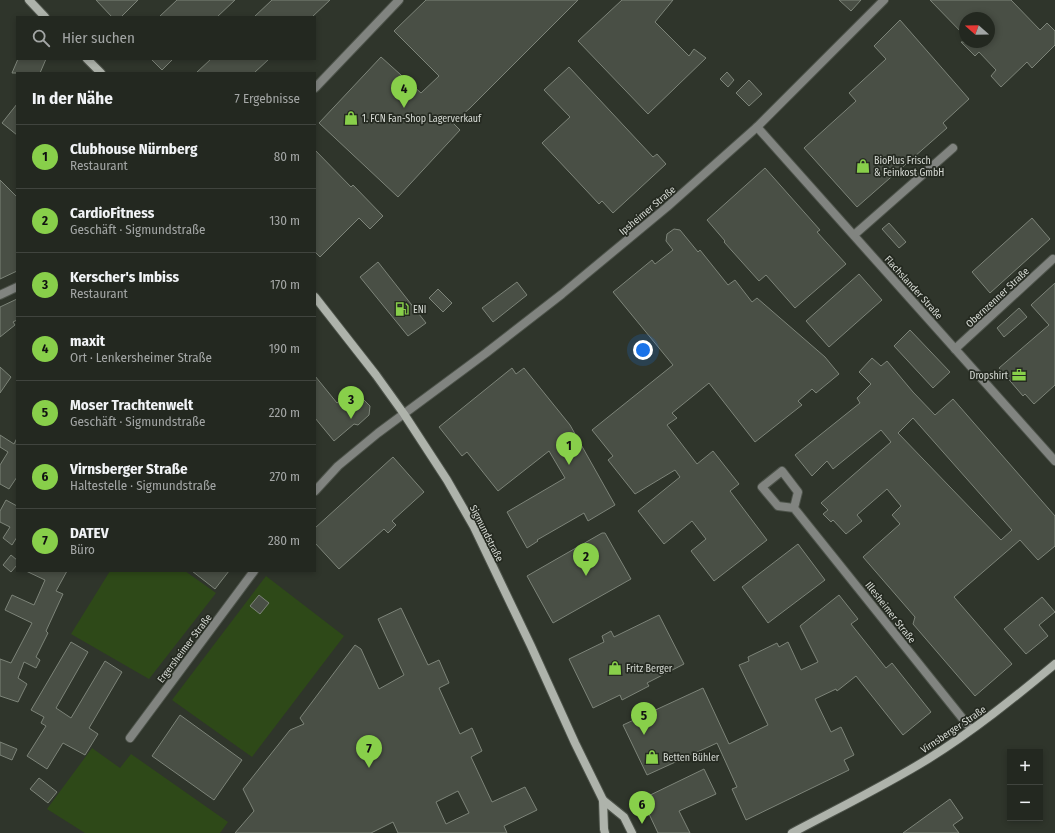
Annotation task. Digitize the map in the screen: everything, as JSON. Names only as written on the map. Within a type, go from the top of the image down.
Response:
[{"type":"main road","points":[[29,0],[45,16]]},
{"type":"main road","points":[[88,60],[100,72]]},
{"type":"main road","name":"Sigmundstraße","points":[[316,298],[376,375],[404,414],[447,480],[474,527],[603,800],[604,829],[606,833]]},
{"type":"main road","name":"Virnsberger Straße","points":[[792,833],[928,759],[1000,709],[1055,664]]},
{"type":"main road","name":"Sigmundstraße","points":[[603,800],[624,817],[632,833]]},
{"type":"street","points":[[316,87],[399,0]]},
{"type":"street","name":"Ipsheimer Straße","points":[[404,414],[562,294],[667,207],[757,127],[884,0]]},
{"type":"street","name":"Flachslander Straße","points":[[757,127],[1055,460]]},
{"type":"street","points":[[854,235],[953,148]]},
{"type":"street","name":"Obernzenner Straße","points":[[955,349],[1053,259]]},
{"type":"street","points":[[0,295],[16,287]]},
{"type":"street","points":[[316,490],[349,457],[404,414]]},
{"type":"street","points":[[782,471],[798,492],[794,508],[778,506],[762,487],[782,471]]},
{"type":"street","name":"Illesheimer Straße","points":[[794,508],[971,729]]},
{"type":"street","name":"Ergersheimer Straße","points":[[130,738],[253,572]]},
{"type":"green space","points":[[109,572],[186,572],[216,593],[149,679],[71,634]]},
{"type":"green space","points":[[266,576],[344,636],[252,757],[172,700]]},
{"type":"green space","points":[[92,748],[120,768],[131,754],[228,822],[220,833],[85,833],[47,809]]},
{"type":"building","points":[[96,0],[138,0],[122,16],[111,16]]},
{"type":"building","points":[[177,0],[235,0],[218,16],[160,16]]},
{"type":"building","points":[[272,0],[330,0],[313,16],[255,16]]},
{"type":"building","points":[[426,0],[578,0],[470,108],[453,123],[460,130],[398,197],[319,123],[381,57],[421,93],[439,76],[394,31]]},
{"type":"building","points":[[622,0],[673,0],[655,22],[689,56],[694,49],[706,58],[648,114],[578,41]]},
{"type":"building","points":[[839,0],[861,0],[851,11]]},
{"type":"building","points":[[930,0],[1011,0],[1040,30],[1047,23],[1055,31],[1055,45],[1032,68],[1027,62],[1001,87],[991,76],[996,70],[979,52],[975,56],[967,48],[995,48],[995,12],[959,12],[959,30]]},
{"type":"building","points":[[900,20],[969,99],[943,123],[947,128],[857,207],[804,148],[856,101],[849,93],[886,59],[874,46]]},
{"type":"building","points":[[18,60],[46,60],[40,72],[12,73]]},
{"type":"building","points":[[152,60],[172,60],[162,70]]},
{"type":"building","points":[[210,60],[268,60],[255,72],[197,72]]},
{"type":"building","points":[[569,67],[653,157],[657,154],[666,164],[613,213],[602,201],[599,204],[542,143],[570,117],[544,90]]},
{"type":"building","points":[[727,72],[734,80],[728,87],[720,79]]},
{"type":"building","points":[[749,80],[762,94],[749,106],[736,93]]},
{"type":"building","points":[[16,105],[16,134],[2,123]]},
{"type":"building","points":[[316,151],[351,187],[353,185],[383,216],[370,229],[359,218],[320,257],[316,253]]},
{"type":"building","points":[[765,168],[820,230],[817,232],[846,264],[795,308],[766,275],[759,281],[724,242],[725,241],[707,220]]},
{"type":"building","points":[[0,180],[16,196],[16,271],[0,279]]},
{"type":"building","points":[[1032,218],[1050,239],[990,293],[972,272]]},
{"type":"building","points":[[889,223],[906,242],[899,248],[882,229]]},
{"type":"building","points":[[674,229],[680,230],[698,252],[700,250],[728,285],[735,280],[752,302],[757,298],[825,357],[839,374],[816,393],[812,389],[798,401],[802,405],[755,442],[709,383],[672,413],[677,418],[667,425],[697,464],[713,451],[739,484],[730,491],[767,540],[714,581],[691,551],[706,539],[692,521],[664,544],[638,511],[680,477],[675,470],[635,494],[608,460],[613,456],[592,430],[673,365],[613,292],[652,260],[655,264],[673,250],[666,241],[667,234]]},
{"type":"building","points":[[378,262],[426,323],[408,336],[360,277]]},
{"type":"building","points":[[859,274],[882,300],[829,347],[806,321]]},
{"type":"building","points":[[517,282],[527,295],[493,322],[482,308]]},
{"type":"building","points":[[1055,283],[1055,385],[1034,404],[1025,394],[1023,396],[999,368],[1049,325],[1031,305]]},
{"type":"building","points":[[438,289],[452,303],[443,312],[429,298]]},
{"type":"building","points":[[16,299],[16,320],[13,322],[15,325],[0,337],[0,307]]},
{"type":"building","points":[[1019,308],[1027,317],[1004,337],[997,328]]},
{"type":"building","points":[[910,330],[950,372],[933,388],[894,346]]},
{"type":"building","points":[[872,358],[881,366],[887,361],[935,415],[953,399],[1055,516],[1055,546],[1038,560],[1020,540],[954,597],[1012,664],[975,696],[913,624],[915,617],[863,557],[900,524],[892,515],[901,506],[887,489],[857,515],[862,521],[846,534],[833,520],[831,522],[823,514],[828,510],[821,503],[891,442],[881,430],[833,469],[827,461],[812,476],[795,455],[860,403],[857,398],[871,384],[859,372]],"holes":[[[913,418],[1012,530],[1001,540],[898,433]]]},
{"type":"building","points":[[0,367],[11,377],[0,393]]},
{"type":"building","points":[[512,368],[516,374],[524,368],[570,425],[615,505],[588,521],[584,513],[537,540],[538,541],[527,548],[507,512],[565,478],[549,451],[498,491],[467,452],[462,456],[439,427]]},
{"type":"building","points":[[316,377],[337,403],[348,393],[357,393],[370,406],[369,415],[358,425],[354,424],[334,441],[316,419]]},
{"type":"building","points":[[0,435],[14,444],[16,440],[16,478],[9,489],[0,484],[0,465],[8,452],[0,447]]},
{"type":"building","points":[[393,457],[424,492],[392,521],[396,525],[388,533],[384,529],[339,569],[316,544],[316,527]]},
{"type":"building","points":[[6,500],[16,505],[16,539],[12,545],[3,538],[10,527],[0,522],[0,511]]},
{"type":"building","points":[[602,533],[605,533],[631,579],[553,623],[527,576]]},
{"type":"building","points":[[798,544],[825,580],[768,623],[742,587]]},
{"type":"building","points":[[11,555],[16,559],[16,566],[11,572],[3,565]]},
{"type":"building","points":[[28,572],[66,572],[56,591],[63,594],[46,631],[48,633],[36,657],[40,660],[36,668],[24,662],[18,678],[27,684],[18,702],[0,696],[0,659],[11,663],[32,623],[5,610],[12,595],[34,605],[45,580]]},
{"type":"building","points":[[193,572],[228,572],[215,589]]},
{"type":"building","points":[[259,595],[269,603],[260,614],[250,606]]},
{"type":"building","points":[[839,595],[858,619],[851,624],[886,668],[892,663],[931,712],[903,735],[856,676],[837,691],[836,689],[815,699],[831,732],[841,727],[854,755],[844,760],[849,770],[746,820],[732,789],[737,787],[717,743],[647,775],[623,725],[703,688],[729,744],[768,725],[739,665],[749,661],[748,657],[777,643],[779,647],[788,642],[801,670],[818,662],[800,626]]},
{"type":"building","points":[[1042,597],[1055,612],[1039,625],[1048,636],[1026,654],[1004,629]]},
{"type":"building","points":[[401,608],[428,665],[439,660],[449,683],[439,688],[460,734],[472,728],[482,751],[471,757],[492,802],[525,787],[537,810],[504,826],[507,833],[398,833],[393,822],[371,833],[235,833],[254,811],[243,789],[290,730],[304,724],[300,718],[355,645],[361,649],[379,689],[404,675],[378,619]],"holes":[[[458,791],[469,813],[446,824],[436,802]]]},
{"type":"building","points":[[659,615],[684,664],[647,683],[649,686],[622,700],[620,695],[593,708],[569,659],[604,642],[602,636],[611,631],[614,637]]},
{"type":"building","points":[[71,642],[88,652],[56,708],[71,718],[105,661],[122,672],[89,728],[98,734],[85,755],[63,743],[47,769],[27,756],[46,726],[41,723],[44,717],[31,710]]},
{"type":"building","points":[[180,715],[242,760],[214,800],[152,756]]},
{"type":"building","points":[[0,742],[17,749],[12,760],[0,755]]},
{"type":"building","points":[[704,769],[716,794],[679,811],[690,833],[658,833],[642,799]]},
{"type":"building","points":[[39,778],[57,792],[48,803],[30,789]]},
{"type":"building","points":[[950,799],[963,818],[953,825],[959,833],[903,833]]},
{"type":"place","name":"maxit","points":[[404,108]]},
{"type":"place","name":"1. FCN Fan-Shop Lagerverkauf","points":[[351,118]]},
{"type":"place","name":"BioPlus Frisch & Feinkost GmbH","points":[[863,166]]},
{"type":"place","name":"ENI","points":[[402,309]]},
{"type":"place","name":"Dropshirt","points":[[1019,375]]},
{"type":"place","name":"Kerscher's Imbiss","points":[[351,419]]},
{"type":"place","name":"Clubhouse Nürnberg","points":[[569,465]]},
{"type":"place","name":"CardioFitness","points":[[586,576]]},
{"type":"place","name":"Fritz Berger","points":[[615,668]]},
{"type":"place","name":"Moser Trachtenwelt","points":[[644,735]]},
{"type":"place","name":"Betten Bühler","points":[[652,757]]},
{"type":"place","name":"DATEV","points":[[369,768]]},
{"type":"place","name":"Virnsberger Straße","points":[[642,824]]}]
